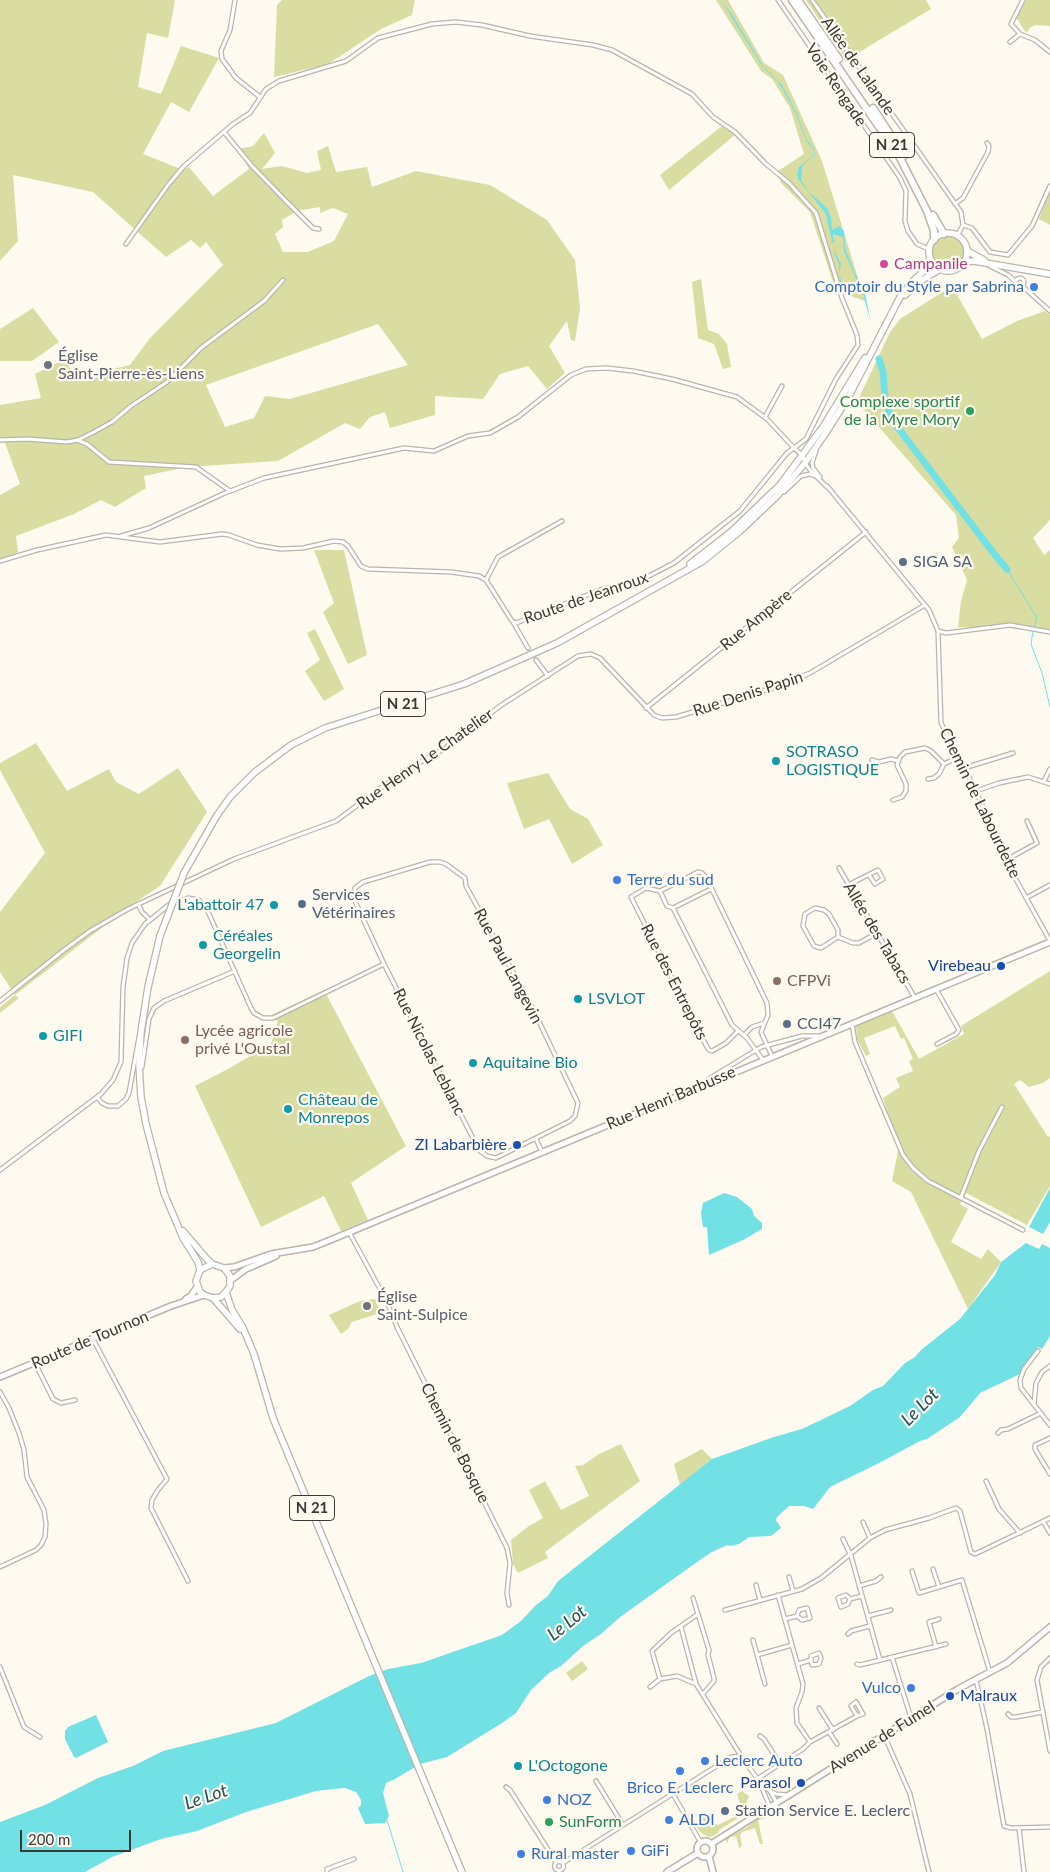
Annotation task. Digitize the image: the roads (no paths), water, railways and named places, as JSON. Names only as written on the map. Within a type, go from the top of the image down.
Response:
[{"type":"highway","name":"N 21","points":[[792,0],[871,113],[902,162],[930,219],[934,231],[934,240]]},
{"type":"highway","name":"N 21","points":[[798,0],[895,141],[911,169],[935,221],[944,234]]},
{"type":"main road","points":[[944,234],[958,236],[964,242],[967,251],[964,262],[952,271],[940,270],[932,263],[930,258],[929,249],[934,240],[944,234]]},
{"type":"main road","points":[[967,251],[995,265]]},
{"type":"main road","name":"N 21","points":[[674,576],[732,532],[761,505],[821,440],[848,398],[893,310],[906,289],[926,269],[930,258]]},
{"type":"main road","points":[[964,262],[985,263],[1050,274]]},
{"type":"main road","name":"N 21","points":[[893,310],[908,291],[940,270]]},
{"type":"main road","name":"N 21","points":[[200,1270],[198,1262],[183,1238],[164,1194],[155,1161],[146,1124],[140,1082],[141,1032],[148,987],[160,936],[184,873],[230,797],[255,772],[291,745],[325,728],[423,698],[502,668],[557,643],[703,561],[754,519],[777,496],[804,460],[882,331]]},
{"type":"main road","name":"Rue Henri Barbusse","points":[[224,1268],[234,1267],[271,1254],[313,1247],[1050,941]]},
{"type":"main road","name":"N 21","points":[[174,1218],[190,1241],[212,1264]]},
{"type":"main road","name":"Rue Henri Barbusse","points":[[231,1280],[237,1274],[261,1261],[290,1251]]},
{"type":"main road","points":[[212,1264],[224,1268],[231,1280],[226,1292],[221,1297],[214,1298],[204,1295],[198,1287],[197,1276],[200,1270],[212,1264]]},
{"type":"main road","points":[[180,1303],[191,1296],[198,1287]]},
{"type":"main road","name":"N 21","points":[[226,1292],[232,1310],[250,1343],[274,1418],[462,1872]]},
{"type":"main road","name":"Route de Tournon","points":[[0,1377],[180,1303],[204,1295]]},
{"type":"main road","name":"N 21","points":[[214,1298],[250,1343]]},
{"type":"main road","name":"Avenue de Fumel","points":[[711,1844],[911,1718],[976,1679],[1014,1659],[1050,1627]]},
{"type":"main road","points":[[701,1843],[711,1844],[713,1851],[709,1856],[704,1857],[698,1853],[701,1843]]},
{"type":"main road","points":[[667,1872],[698,1853]]},
{"type":"main road","points":[[709,1856],[713,1872]]},
{"type":"street","points":[[126,244],[168,185],[184,166],[250,113],[260,97],[236,78],[222,60],[222,51],[230,30],[235,0]]},
{"type":"street","name":"Voie Rengade","points":[[778,0],[900,178],[906,191],[906,226],[914,241],[929,249]]},
{"type":"street","name":"Allée de Lalande","points":[[812,0],[955,204],[963,216],[963,225]]},
{"type":"street","points":[[1023,0],[1011,24],[1020,34],[1035,40],[1050,52]]},
{"type":"street","name":"Route de Jeanroux","points":[[260,97],[266,89],[279,81],[346,61],[378,38],[432,24],[456,22],[482,25],[530,36],[593,45],[612,50],[692,94],[713,117],[735,132],[766,164],[789,183],[816,213],[842,298],[857,335],[858,345],[836,378],[806,439],[787,453],[740,511],[674,563],[657,573],[635,582],[587,595],[516,623],[512,621],[486,580]]},
{"type":"street","points":[[1010,42],[1020,34]]},
{"type":"street","points":[[224,132],[252,166],[287,202],[313,228],[320,229]]},
{"type":"street","points":[[955,204],[963,198],[988,152],[989,146],[987,143]]},
{"type":"street","points":[[958,236],[963,225],[972,228],[990,252],[1008,255],[1032,226],[1050,186]]},
{"type":"street","points":[[985,263],[1008,275],[1018,286],[1022,286],[1050,311]]},
{"type":"street","points":[[1016,282],[1017,279],[1022,279],[1024,283],[1022,286]]},
{"type":"street","points":[[0,440],[34,439],[67,442],[78,440],[112,422],[131,406],[167,382],[201,348],[264,301],[283,280]]},
{"type":"street","points":[[121,536],[149,528],[182,511],[264,478],[404,448],[434,451],[468,436],[490,433],[531,408],[571,374],[586,369],[616,369],[672,380],[737,397],[765,417],[827,487]]},
{"type":"street","points":[[765,417],[782,386]]},
{"type":"street","points":[[78,440],[87,444],[109,462],[196,467],[230,491]]},
{"type":"street","points":[[821,440],[812,463],[813,468],[827,487]]},
{"type":"street","points":[[754,519],[801,476],[813,475],[827,487]]},
{"type":"street","name":"Chemin de Labourdette","points":[[827,487],[925,605],[938,631],[941,722],[976,792],[1006,860],[1050,941]]},
{"type":"street","points":[[0,561],[37,550],[106,535],[160,542],[230,534],[257,545],[280,549],[303,548],[334,541],[343,542],[362,566],[368,569],[451,572],[480,576],[486,580],[498,557],[562,521]]},
{"type":"street","name":"Rue Ampère","points":[[646,708],[866,532]]},
{"type":"street","name":"Rue Denis Papin","points":[[646,708],[654,715],[662,718],[676,717],[779,686],[835,660],[925,605]]},
{"type":"street","points":[[512,621],[528,648]]},
{"type":"street","points":[[938,631],[946,633],[1010,625],[1050,632]]},
{"type":"street","name":"Rue Henry Le Chatelier","points":[[0,1001],[40,967],[90,931],[138,904],[234,859],[336,821],[404,771],[444,749],[500,706],[578,656],[585,654],[595,655],[646,708]]},
{"type":"street","points":[[536,660],[548,676]]},
{"type":"street","points":[[893,800],[902,797],[906,791],[906,784],[899,773],[897,765],[898,760],[905,752],[925,748],[931,751],[944,764]]},
{"type":"street","points":[[964,768],[1013,753]]},
{"type":"street","points":[[928,779],[934,778],[939,774],[944,764],[959,757]]},
{"type":"street","points":[[872,760],[879,762],[891,759],[898,760]]},
{"type":"street","points":[[1044,781],[1050,769]]},
{"type":"street","points":[[976,792],[1028,777],[1050,784]]},
{"type":"street","points":[[1006,860],[1037,842],[1027,821]]},
{"type":"street","name":"Rue Paul Langevin","points":[[353,897],[355,888],[363,882],[430,862],[446,864],[465,878],[466,886],[532,1007],[578,1103],[574,1116],[570,1121],[536,1139]]},
{"type":"street","name":"Allée des Tabacs","points":[[839,868],[915,998]]},
{"type":"street","points":[[848,885],[878,870],[883,879],[874,884],[869,875]]},
{"type":"street","points":[[763,1060],[744,1035],[738,1032],[732,1025],[673,908],[668,906],[660,891],[698,872],[702,873],[711,890],[767,1003],[768,1015],[762,1032],[772,1056]]},
{"type":"street","points":[[1026,898],[1050,885]]},
{"type":"street","name":"Rue des Entrepôts","points":[[660,891],[646,888],[631,897],[707,1047],[712,1051],[726,1043],[738,1032]]},
{"type":"street","points":[[673,908],[711,890]]},
{"type":"street","name":"Rue Nicolas Leblanc","points":[[353,897],[384,964],[479,1150],[487,1156],[496,1158],[536,1139]]},
{"type":"street","points":[[0,1170],[97,1097],[113,1080],[121,1062],[124,978],[127,958],[132,943],[149,919],[177,901],[188,898],[199,900],[208,910],[254,1013],[260,1017],[269,1019],[384,964]]},
{"type":"street","points":[[138,904],[149,919]]},
{"type":"street","points":[[814,908],[820,908],[827,912],[838,930],[838,937],[821,948],[814,946],[803,926],[805,914],[814,908]]},
{"type":"street","points":[[838,937],[845,941],[858,943],[877,933]]},
{"type":"street","points":[[140,1082],[144,1043],[149,1019],[154,1008],[164,1001],[235,971]]},
{"type":"street","points":[[935,989],[959,1030],[956,1034],[937,1044]]},
{"type":"street","points":[[744,1035],[752,1027],[765,1023]]},
{"type":"street","points":[[852,1024],[856,1042],[903,1155],[913,1168],[928,1181],[1023,1230]]},
{"type":"street","points":[[97,1097],[108,1106],[118,1106],[126,1099],[129,1093],[137,1041],[141,1032]]},
{"type":"street","points":[[704,1084],[707,1080],[767,1045],[802,1036],[816,1035],[820,1037]]},
{"type":"street","points":[[961,1197],[979,1151],[1002,1107]]},
{"type":"street","points":[[536,1139],[542,1152]]},
{"type":"street","name":"Chemin de Bosque","points":[[349,1232],[387,1302],[401,1336],[507,1548],[510,1563],[507,1593],[509,1605]]},
{"type":"street","points":[[93,1338],[167,1479],[152,1500],[151,1508],[188,1581]]},
{"type":"street","points":[[1038,1351],[1024,1369],[1020,1380],[1021,1388],[1050,1425]]},
{"type":"street","points":[[35,1363],[53,1399],[61,1403],[75,1400]]},
{"type":"street","points":[[1034,1404],[1036,1383],[1042,1372],[1050,1366]]},
{"type":"street","points":[[0,1392],[19,1433],[24,1450],[27,1477],[44,1510],[46,1524],[41,1545],[36,1550],[0,1567]]},
{"type":"street","points":[[998,1432],[1041,1413]]},
{"type":"street","points":[[1050,1438],[1035,1445],[1034,1449],[1050,1474]]},
{"type":"street","points":[[986,1481],[999,1509],[1006,1514],[1020,1533]]},
{"type":"street","points":[[725,1610],[802,1589],[821,1578],[870,1538],[885,1530],[929,1518],[956,1508],[960,1511],[972,1554],[977,1554],[1050,1518]]},
{"type":"street","points":[[1043,1521],[1050,1533]]},
{"type":"street","points":[[864,1522],[870,1538]]},
{"type":"street","points":[[843,1539],[850,1556],[880,1660]]},
{"type":"street","points":[[933,1569],[939,1587]]},
{"type":"street","points":[[912,1571],[918,1593],[962,1580],[990,1672]]},
{"type":"street","points":[[790,1577],[794,1591]]},
{"type":"street","points":[[859,1586],[876,1581],[881,1577]]},
{"type":"street","points":[[756,1585],[760,1600]]},
{"type":"street","points":[[778,1595],[803,1684],[796,1715],[797,1723],[810,1742]]},
{"type":"street","points":[[850,1599],[862,1596]]},
{"type":"street","points":[[693,1598],[709,1650],[708,1655],[714,1678],[714,1681],[702,1694]]},
{"type":"street","points":[[868,1616],[892,1610]]},
{"type":"street","points":[[660,1679],[652,1650],[698,1614]]},
{"type":"street","points":[[785,1619],[797,1616]]},
{"type":"street","points":[[936,1647],[929,1622],[939,1619]]},
{"type":"street","points":[[848,1634],[851,1631],[870,1626]]},
{"type":"street","points":[[682,1627],[696,1684],[758,1780],[770,1807]]},
{"type":"street","points":[[753,1640],[765,1684]]},
{"type":"street","points":[[857,1664],[860,1665],[946,1644]]},
{"type":"street","points":[[757,1654],[792,1645]]},
{"type":"street","points":[[892,1657],[911,1718]]},
{"type":"street","points":[[1050,1658],[1041,1667],[1037,1675],[1050,1751]]},
{"type":"street","points":[[798,1664],[811,1660]]},
{"type":"street","points":[[0,1667],[24,1727],[40,1737]]},
{"type":"street","points":[[650,1687],[660,1679],[677,1676],[696,1684]]},
{"type":"street","points":[[976,1679],[1004,1826],[1011,1828],[1050,1827]]},
{"type":"street","points":[[819,1708],[837,1744]]},
{"type":"street","points":[[1008,1714],[1011,1717],[1016,1717],[1043,1712]]},
{"type":"street","points":[[758,1780],[803,1749],[810,1742],[857,1716]]},
{"type":"street","points":[[884,1735],[910,1794],[929,1872]]},
{"type":"street","points":[[760,1736],[764,1739],[780,1764]]},
{"type":"street","points":[[556,1862],[554,1869],[561,1870],[564,1866],[563,1864],[623,1825],[731,1757],[741,1756]]},
{"type":"street","points":[[758,1780],[776,1794],[788,1796]]},
{"type":"street","points":[[596,1781],[623,1825]]},
{"type":"street","points":[[506,1787],[510,1790],[556,1862],[563,1864]]},
{"type":"street","points":[[770,1790],[776,1803]]},
{"type":"street","points":[[673,1794],[701,1843]]},
{"type":"street","points":[[1019,1828],[1024,1872]]},
{"type":"street","points":[[327,1872],[327,1869],[354,1859]]},
{"type":"water","points":[[721,0],[733,16],[763,66],[782,85],[796,112],[807,140],[815,150],[807,142],[795,112],[778,82],[762,66]]},
{"type":"water","points":[[815,150],[815,155],[802,167],[801,180],[809,192],[827,208],[831,218],[832,230],[839,226],[844,231],[845,248],[865,293],[871,323],[863,294],[843,287],[841,285],[839,274],[843,286],[861,290],[844,251],[843,237],[833,234],[834,243],[830,242],[832,241],[826,214],[799,180],[797,174],[799,167],[814,155]]},
{"type":"water","points":[[835,252],[841,264],[839,274],[839,264]]},
{"type":"water","points":[[1050,1188],[1050,1222],[1043,1234],[1029,1227]]},
{"type":"water","points":[[724,1193],[737,1197],[752,1209],[754,1216],[762,1223],[762,1229],[743,1240],[709,1255],[707,1227],[703,1227],[701,1213],[703,1203]]},
{"type":"water","name":"Le Lot","points":[[1026,1243],[1039,1249],[1042,1244],[1050,1248],[1050,1336],[1042,1349],[1038,1347],[1020,1374],[980,1393],[960,1417],[927,1439],[830,1487],[813,1509],[804,1506],[789,1506],[777,1517],[776,1520],[781,1528],[771,1536],[749,1537],[739,1544],[727,1545],[710,1553],[690,1567],[620,1617],[561,1666],[549,1673],[531,1690],[516,1713],[502,1723],[447,1757],[420,1764],[386,1783],[383,1793],[389,1816],[385,1823],[365,1824],[358,1808],[361,1805],[361,1800],[356,1792],[345,1788],[316,1791],[246,1812],[197,1831],[161,1839],[112,1857],[85,1872],[0,1872],[0,1822],[45,1805],[98,1778],[133,1766],[163,1751],[276,1723],[369,1676],[388,1669],[421,1663],[502,1635],[521,1621],[536,1605],[548,1596],[558,1581],[712,1459],[802,1429],[850,1406],[873,1390],[883,1386],[905,1363],[915,1357],[960,1319],[995,1275],[1001,1262]]},
{"type":"water","points":[[96,1715],[108,1742],[76,1758],[65,1739],[65,1731],[68,1727]]},
{"type":"waterway","points":[[879,359],[883,372],[885,398],[892,420],[1007,569]]},
{"type":"waterway","points":[[1007,569],[1037,618],[1034,627]]},
{"type":"waterway","points":[[1033,631],[1031,644],[1042,673],[1050,707]]},
{"type":"waterway","points":[[387,1820],[403,1872]]},
{"type":"place","name":"Campanile","points":[[884,264]]},
{"type":"place","name":"Comptoir du Style par Sabrina","points":[[1034,287]]},
{"type":"place","name":"Église Saint-Pierre-ès-Liens","points":[[48,365]]},
{"type":"place","name":"Complexe sportif de la Myre Mory","points":[[970,411]]},
{"type":"place","name":"SIGA SA","points":[[903,562]]},
{"type":"place","name":"SOTRASO LOGISTIQUE","points":[[776,761]]},
{"type":"place","name":"Terre du sud","points":[[617,880]]},
{"type":"place","name":"Services Vétérinaires","points":[[302,904]]},
{"type":"place","name":"L'abattoir 47","points":[[274,905]]},
{"type":"place","name":"Céréales Georgelin","points":[[203,945]]},
{"type":"place","name":"Virebeau","points":[[1001,966]]},
{"type":"place","name":"CFPVi","points":[[777,981]]},
{"type":"place","name":"LSVLOT","points":[[578,999]]},
{"type":"place","name":"CCI47","points":[[787,1024]]},
{"type":"place","name":"GIFI","points":[[43,1036]]},
{"type":"place","name":"Lycée agricole privé L'Oustal","points":[[185,1040]]},
{"type":"place","name":"Aquitaine Bio","points":[[473,1063]]},
{"type":"place","name":"Château de Monrepos","points":[[288,1109]]},
{"type":"place","name":"ZI Labarbière","points":[[517,1145]]},
{"type":"place","name":"Église Saint-Sulpice","points":[[367,1306]]},
{"type":"place","name":"Vulco","points":[[911,1688]]},
{"type":"place","name":"Malraux","points":[[950,1696]]},
{"type":"place","name":"Leclerc Auto","points":[[705,1761]]},
{"type":"place","name":"L'Octogone","points":[[518,1766]]},
{"type":"place","name":"Brico E. Leclerc","points":[[680,1771]]},
{"type":"place","name":"Parasol","points":[[801,1783]]},
{"type":"place","name":"NOZ","points":[[547,1800]]},
{"type":"place","name":"Station Service E. Leclerc","points":[[725,1811]]},
{"type":"place","name":"ALDI","points":[[669,1820]]},
{"type":"place","name":"SunForm","points":[[549,1822]]},
{"type":"place","name":"GiFi","points":[[631,1851]]},
{"type":"place","name":"Rural master","points":[[521,1854]]}]
